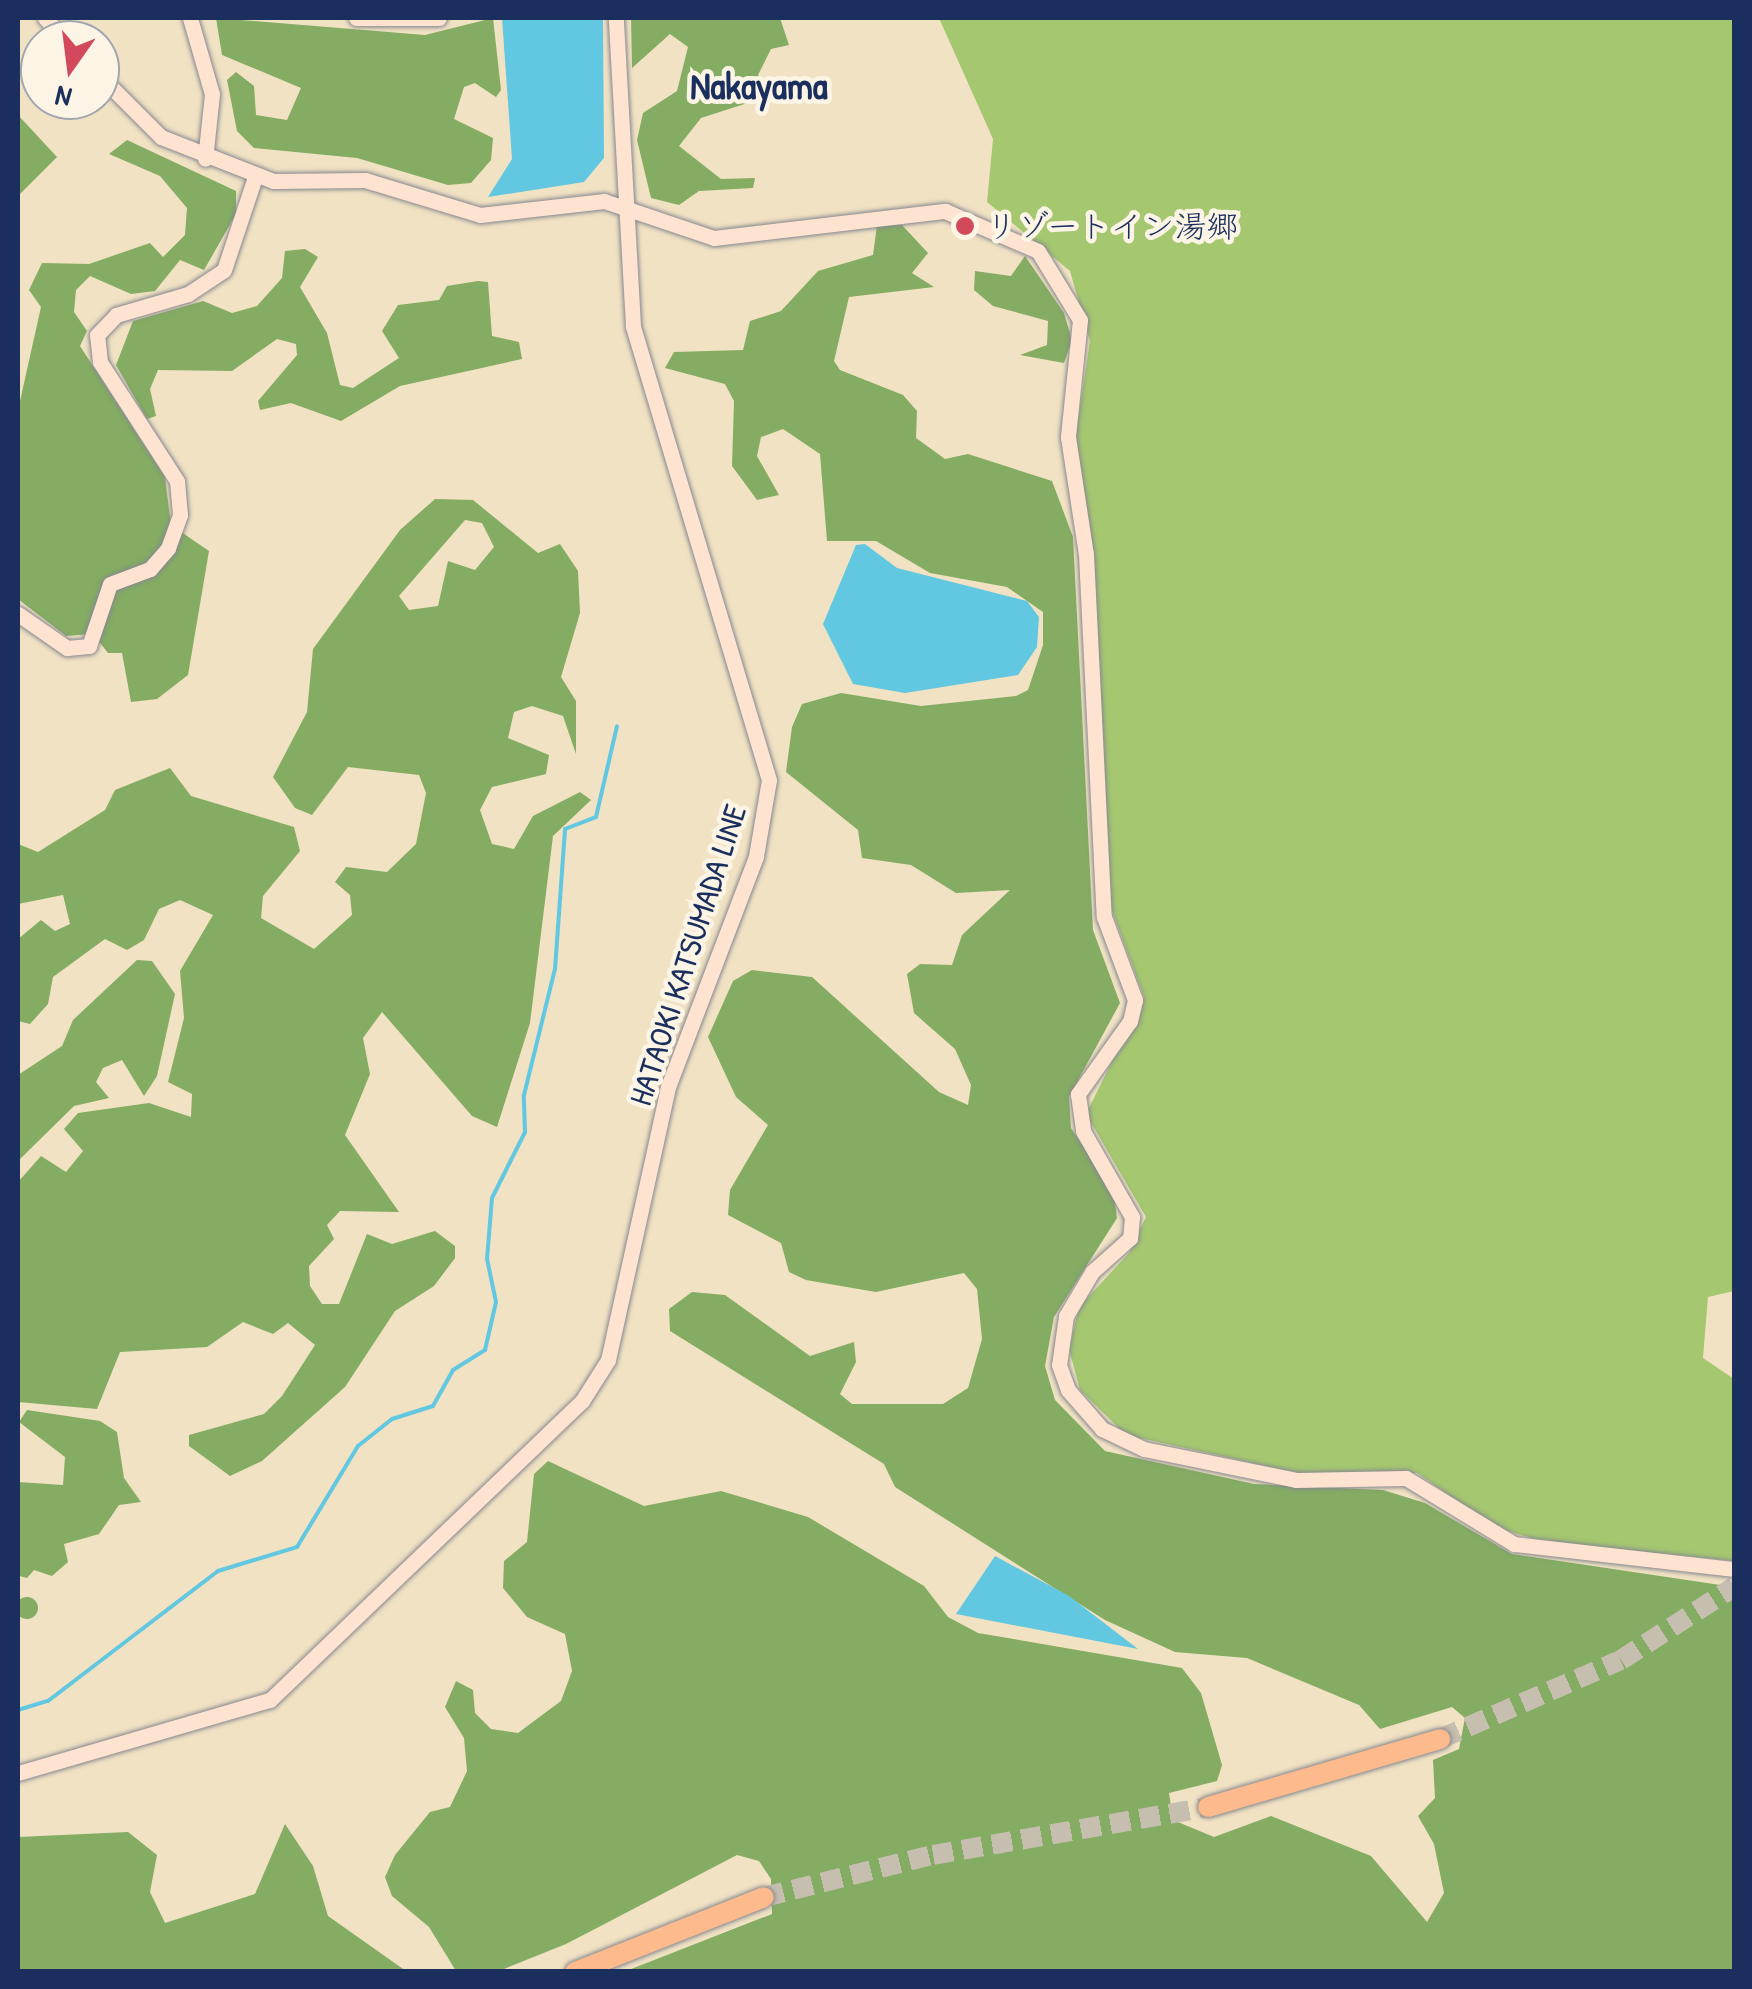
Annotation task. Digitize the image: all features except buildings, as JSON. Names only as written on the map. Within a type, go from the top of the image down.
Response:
[{"type":"highway","points":[[1208,1807],[1440,1739]]},
{"type":"highway","points":[[575,1972],[764,1897]]},
{"type":"street","points":[[190,18],[212,94],[205,159]]},
{"type":"street","points":[[356,18],[439,18]]},
{"type":"street","name":"HATAOKI KATSUMADA LINE","points":[[18,1773],[270,1700],[582,1401],[608,1360],[668,1087],[756,856],[769,780],[744,674],[650,392],[622,209],[616,18]]},
{"type":"street","points":[[120,96],[161,137],[205,159],[255,177],[365,180],[480,215],[592,200],[714,238],[904,211],[974,216],[1038,251],[1080,320],[1068,437],[1086,554],[1104,917],[1134,1000],[1130,1021],[1078,1094],[1084,1131],[1132,1216],[1130,1238],[1092,1272],[1066,1316],[1059,1365],[1083,1412],[1125,1443],[1252,1472],[1406,1478],[1491,1535],[1537,1550],[1734,1569]]},
{"type":"street","points":[[18,614],[67,648],[90,646],[110,584],[150,570],[168,548],[180,515],[177,480],[100,362],[97,334],[116,316],[188,294],[224,270],[255,177]]},
{"type":"green space","points":[[216,18],[425,35],[493,18],[501,90],[496,97],[475,83],[464,87],[454,119],[493,138],[491,160],[471,183],[448,185],[357,158],[254,148],[237,131],[227,80],[236,72],[254,86],[256,115],[287,120],[301,88],[222,55]]},
{"type":"green space","points":[[631,18],[780,18],[789,45],[771,49],[758,75],[779,93],[701,118],[679,146],[721,179],[755,178],[753,188],[699,191],[679,205],[651,198],[637,140],[643,113],[677,91],[688,47],[670,34],[632,68]]},
{"type":"green space","points":[[939,18],[1734,18],[1734,1291],[1708,1297],[1703,1358],[1734,1379],[1734,1561],[1541,1541],[1495,1527],[1417,1473],[1298,1473],[1126,1435],[1080,1390],[1069,1349],[1079,1307],[1129,1253],[1146,1217],[1086,1114],[1144,997],[1111,908],[1095,577],[1076,433],[1090,341],[1070,271],[987,202],[993,139]]},
{"type":"green space","points":[[18,115],[57,157],[18,196]]},
{"type":"green space","points":[[127,140],[236,191],[236,214],[204,270],[180,260],[155,291],[131,294],[90,276],[76,290],[74,312],[87,331],[80,346],[165,477],[171,525],[209,551],[188,675],[157,699],[131,702],[122,653],[108,653],[93,634],[66,636],[18,599],[18,410],[41,307],[29,290],[42,263],[89,264],[150,243],[163,257],[185,235],[187,208],[160,176],[109,154]]},
{"type":"green space","points":[[877,225],[902,225],[928,253],[912,273],[934,287],[849,297],[834,361],[840,370],[903,395],[917,411],[916,438],[945,459],[968,454],[1052,481],[1073,537],[1093,930],[1120,1003],[1069,1097],[1071,1128],[1114,1194],[1117,1218],[1054,1317],[1045,1366],[1055,1400],[1105,1451],[1254,1484],[1383,1490],[1425,1503],[1512,1554],[1734,1587],[1734,1971],[626,1971],[772,1914],[771,1879],[759,1861],[737,1855],[566,1944],[499,1971],[456,1971],[429,1927],[392,1896],[385,1877],[395,1855],[430,1812],[450,1807],[467,1771],[464,1738],[445,1707],[456,1681],[473,1690],[475,1713],[491,1729],[518,1733],[561,1701],[572,1671],[565,1634],[527,1617],[503,1588],[504,1561],[527,1542],[534,1474],[548,1461],[644,1506],[721,1491],[808,1517],[924,1586],[948,1617],[978,1633],[1182,1668],[1201,1693],[1222,1765],[1217,1781],[1169,1793],[1173,1820],[1214,1837],[1271,1816],[1371,1856],[1427,1922],[1444,1893],[1434,1844],[1418,1816],[1435,1798],[1433,1760],[1459,1749],[1465,1718],[1452,1707],[1380,1729],[1359,1705],[1247,1658],[1175,1652],[1105,1620],[895,1487],[884,1464],[670,1331],[669,1309],[692,1292],[725,1295],[810,1356],[854,1342],[856,1362],[840,1394],[852,1404],[943,1404],[968,1388],[982,1339],[977,1289],[964,1273],[876,1292],[806,1280],[789,1272],[781,1243],[728,1215],[730,1190],[768,1125],[736,1097],[708,1037],[733,981],[752,970],[812,977],[939,1092],[968,1105],[971,1085],[955,1049],[914,1013],[907,974],[920,964],[952,965],[962,935],[1010,890],[956,893],[911,865],[862,858],[858,830],[786,772],[792,727],[802,704],[841,693],[921,706],[1016,696],[1028,690],[1043,645],[1043,612],[1007,587],[930,573],[876,541],[827,541],[820,454],[783,429],[761,437],[757,456],[779,495],[757,500],[732,466],[734,401],[725,384],[665,368],[674,352],[743,350],[750,321],[781,311],[818,271],[873,255]]},
{"type":"green space","points":[[305,249],[318,257],[300,287],[327,333],[340,385],[353,388],[399,358],[382,331],[398,305],[439,300],[447,286],[478,281],[488,282],[492,336],[519,342],[522,359],[400,386],[341,421],[291,403],[260,410],[258,401],[297,355],[296,344],[277,339],[232,371],[158,370],[150,389],[156,416],[147,419],[116,365],[133,321],[203,301],[232,313],[257,306],[282,278],[285,251]]},
{"type":"green space","points":[[1025,256],[1064,313],[1072,340],[1064,363],[1020,355],[1047,345],[1048,321],[993,306],[974,290],[975,271],[1011,276]]},
{"type":"green space","points":[[435,499],[473,500],[538,553],[560,544],[578,571],[580,613],[561,677],[576,701],[576,754],[563,716],[532,706],[514,712],[508,738],[549,755],[546,774],[492,787],[480,810],[492,844],[514,849],[533,816],[580,792],[591,800],[553,836],[530,1023],[497,1127],[472,1116],[382,1012],[363,1038],[370,1074],[345,1135],[399,1212],[340,1211],[327,1225],[334,1239],[309,1266],[310,1286],[322,1304],[339,1304],[367,1234],[392,1244],[435,1231],[455,1246],[455,1258],[434,1286],[395,1311],[345,1387],[262,1461],[230,1476],[189,1446],[189,1435],[264,1414],[282,1396],[315,1345],[288,1323],[273,1334],[243,1322],[207,1347],[120,1352],[97,1409],[18,1402],[18,1182],[41,1156],[66,1172],[83,1151],[64,1129],[78,1113],[149,1103],[191,1117],[192,1094],[168,1082],[184,1018],[180,971],[213,915],[180,900],[159,909],[144,940],[127,950],[105,939],[53,977],[48,1004],[30,1024],[18,1021],[18,939],[41,920],[55,931],[70,924],[63,895],[18,904],[18,844],[38,852],[105,810],[115,790],[170,768],[191,796],[294,827],[300,851],[263,896],[261,918],[314,949],[352,915],[350,895],[335,882],[346,867],[387,872],[416,844],[426,793],[419,775],[348,767],[312,815],[295,808],[273,777],[307,712],[313,649],[400,530]],"holes":[[[465,520],[482,523],[494,547],[475,570],[448,561],[438,606],[409,610],[399,596]]]},
{"type":"green space","points":[[137,960],[152,961],[175,994],[157,1076],[144,1096],[122,1060],[103,1068],[96,1082],[109,1098],[74,1106],[18,1161],[18,1075],[62,1046],[73,1020]]},
{"type":"green space","points":[[27,1410],[100,1421],[117,1432],[124,1478],[141,1502],[119,1505],[99,1534],[64,1544],[68,1562],[52,1576],[34,1570],[27,1578],[19,1576],[18,1482],[63,1485],[65,1457],[19,1422]]},
{"type":"green space","points":[[23,1597],[31,1597],[38,1608],[31,1619],[23,1619],[16,1612],[16,1604]]},
{"type":"green space","points":[[285,1824],[313,1866],[328,1916],[406,1971],[18,1971],[18,1837],[128,1832],[157,1855],[150,1892],[165,1923],[255,1894]]},
{"type":"water","points":[[502,18],[603,18],[604,158],[584,182],[488,197],[512,159]]},
{"type":"water","points":[[865,544],[897,568],[1027,601],[1039,617],[1037,647],[1018,675],[905,693],[853,684],[823,624],[856,545]]},
{"type":"water","points":[[995,1556],[1069,1596],[1138,1649],[956,1614]]},
{"type":"waterway","points":[[18,1710],[48,1701],[218,1571],[297,1547],[358,1446],[392,1419],[433,1406],[453,1370],[485,1350],[496,1302],[487,1259],[492,1198],[525,1132],[524,1095],[555,969],[565,829],[596,817],[617,726]]},
{"type":"tunnel","points":[[1440,1739],[1621,1660],[1734,1587]]},
{"type":"tunnel","points":[[764,1897],[933,1855],[1208,1807]]},
{"type":"place","name":"リゾートイン湯郷","points":[[965,226]]},
{"type":"district","name":"Nakayama","points":[[759,86]]}]
